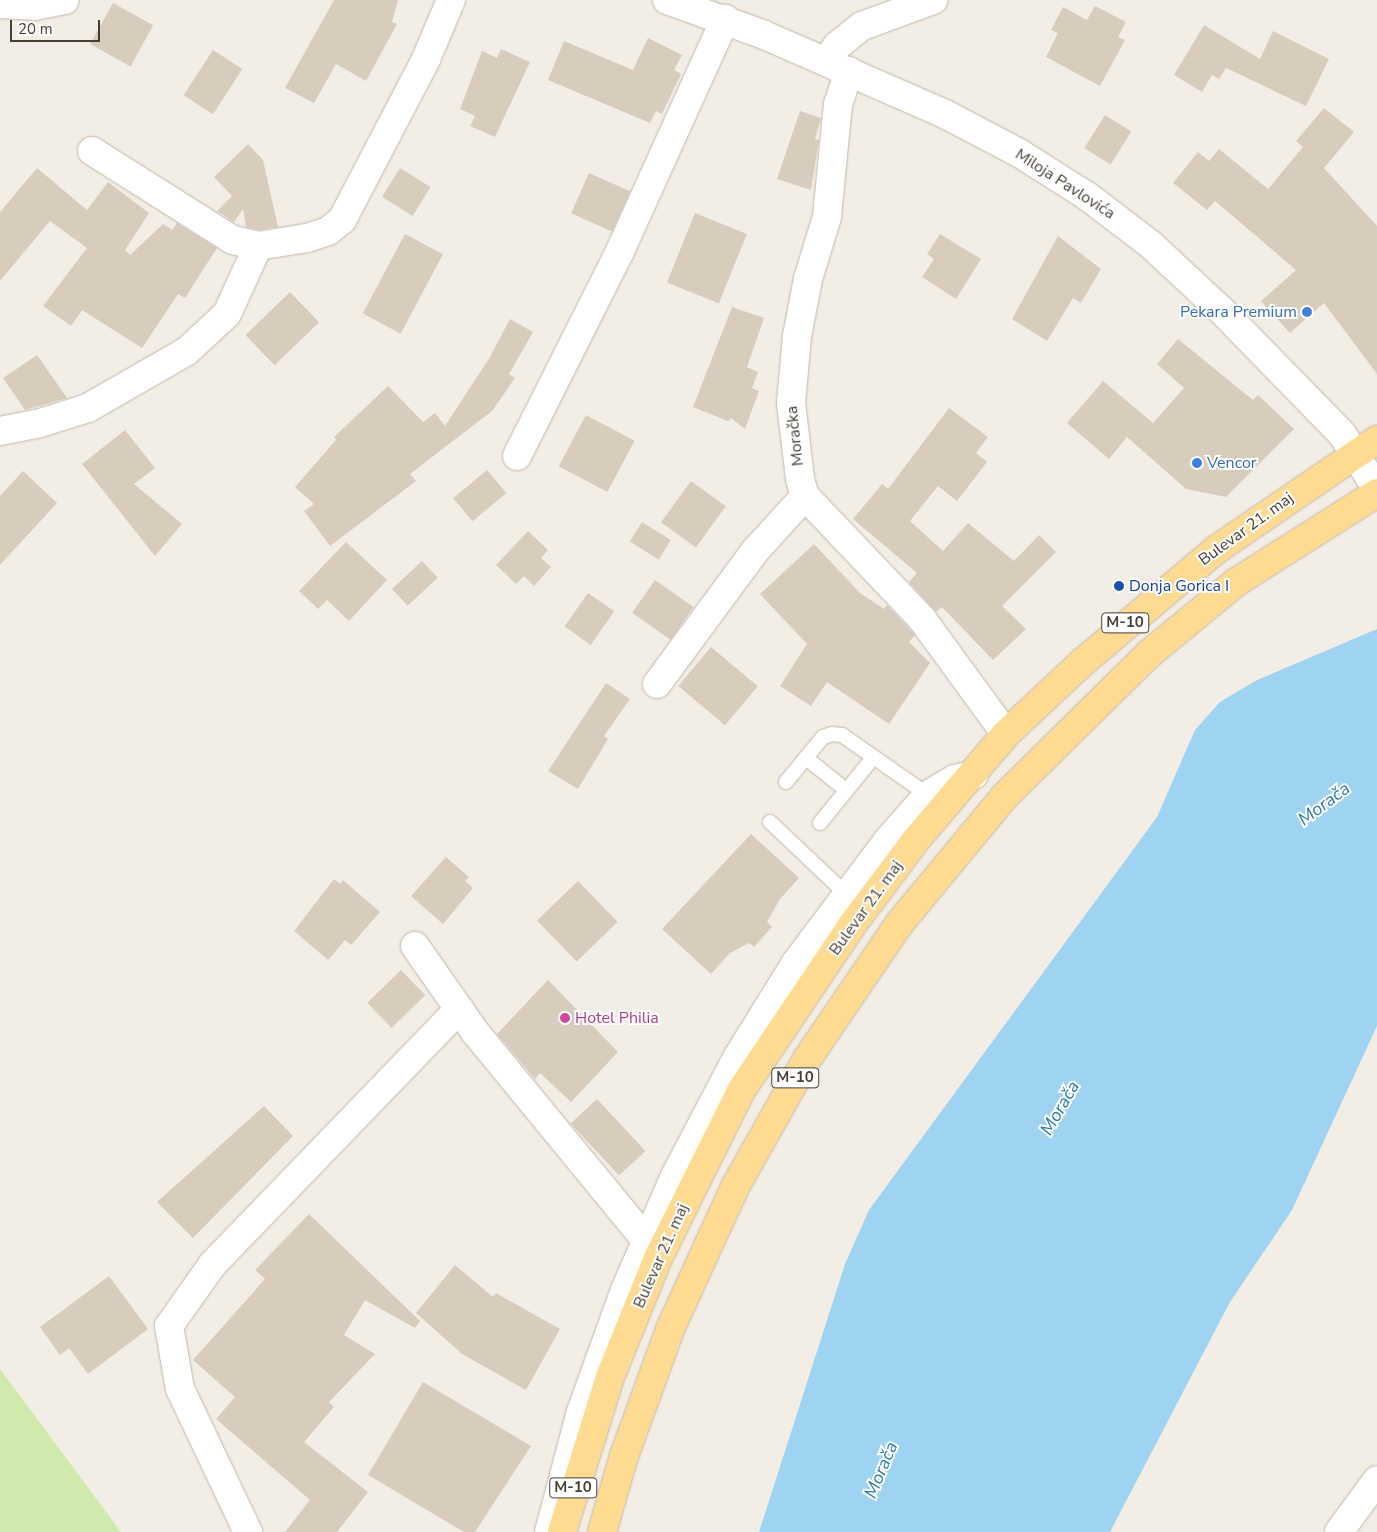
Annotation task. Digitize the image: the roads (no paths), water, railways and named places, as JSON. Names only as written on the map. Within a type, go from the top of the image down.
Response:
[{"type":"main road","name":"Bulevar 21. maj","points":[[562,1532],[652,1247],[765,1052],[852,925],[915,841],[974,775],[1006,734],[1162,592],[1366,446]]},
{"type":"main road","name":"M-10","points":[[602,1532],[665,1343],[735,1187],[806,1059],[898,924],[1012,788],[1141,660],[1235,583],[1377,491]]},
{"type":"street","points":[[0,4],[34,6],[64,0]]},
{"type":"street","points":[[92,151],[233,240],[258,246],[307,238],[328,231],[342,220],[426,59],[451,0]]},
{"type":"street","name":"Miloja Pavlovića","points":[[667,0],[725,19],[838,66],[1019,153],[1117,218],[1222,311],[1319,410],[1366,446],[1377,491]]},
{"type":"street","points":[[838,66],[837,46],[862,26],[933,0]]},
{"type":"street","points":[[517,456],[620,251],[725,19]]},
{"type":"street","name":"Moračka","points":[[805,496],[793,438],[793,372],[801,306],[827,217],[838,104],[838,66]]},
{"type":"street","points":[[0,431],[37,424],[88,408],[187,351],[227,314],[258,246]]},
{"type":"street","points":[[657,684],[755,551],[805,496],[922,620],[1006,734]]},
{"type":"street","points":[[549,1532],[581,1412],[652,1247],[737,1058],[794,964],[845,893],[928,796],[955,779],[974,775]]},
{"type":"street","points":[[415,946],[459,1010],[652,1247]]},
{"type":"street","points":[[248,1532],[180,1389],[169,1326],[212,1265],[459,1010]]},
{"type":"street","points":[[1339,1532],[1377,1480]]},
{"type":"lane","points":[[786,782],[823,737],[832,734],[842,735],[872,759],[928,796]]},
{"type":"lane","points":[[806,758],[846,790]]},
{"type":"lane","points":[[820,823],[872,759]]},
{"type":"lane","points":[[770,822],[845,893]]},
{"type":"water","name":"Morača","points":[[1377,629],[1377,1026],[1292,1210],[1230,1302],[1110,1532],[759,1532],[845,1264],[869,1210],[1157,817],[1195,730],[1220,702],[1257,680]]},
{"type":"place","name":"Pekara Premium","points":[[1307,312]]},
{"type":"place","name":"Vencor","points":[[1197,463]]},
{"type":"place","name":"Donja Gorica I","points":[[1119,586]]},
{"type":"place","name":"Hotel Philia","points":[[565,1018]]}]
